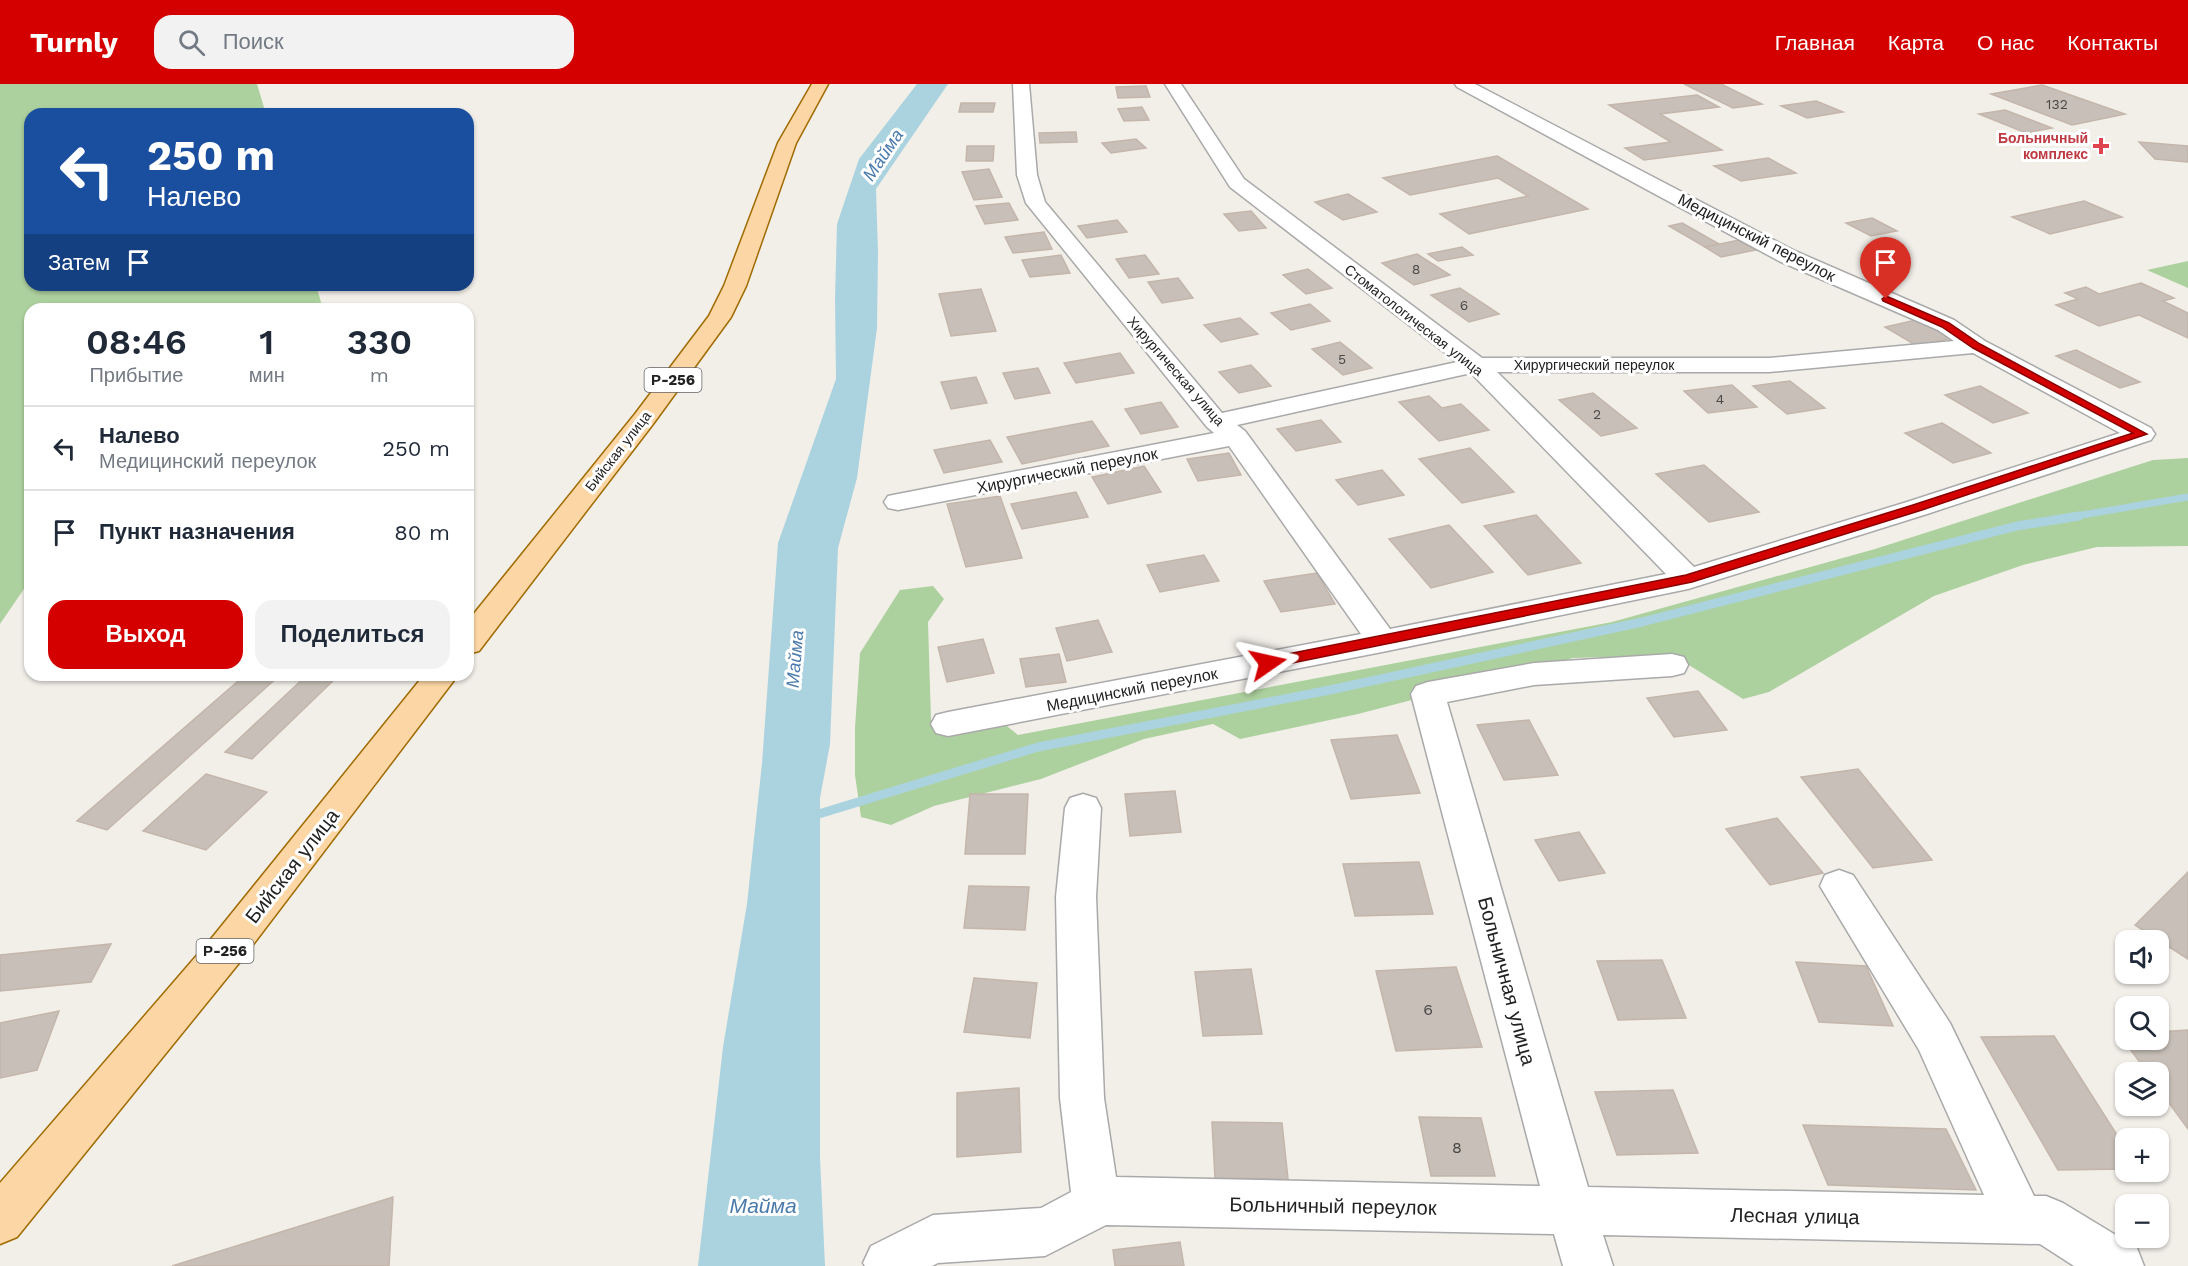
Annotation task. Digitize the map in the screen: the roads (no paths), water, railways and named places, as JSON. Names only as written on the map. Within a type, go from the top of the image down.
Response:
[{"type":"main road","name":"Бийская улица","points":[[474,635],[644,419],[720,317],[735,286],[787,143],[820,84]]},
{"type":"main road","name":"Бийская улица","points":[[0,1220],[225,951],[437,681]]},
{"type":"street","name":"Хирургическая улица","points":[[1021,84],[1027,175],[1036,203],[1226,430],[1382,641]]},
{"type":"street","name":"Стоматологическая улица","points":[[1173,84],[1237,183],[1476,365],[1688,579]]},
{"type":"street","name":"Медицинский переулок","points":[[948,724],[1382,641],[1688,579],[1917,508],[2142,434],[1977,346],[1946,325],[1787,256],[1463,84]]},
{"type":"street","name":"Хирургический переулок","points":[[898,502],[1226,430],[1476,365],[1768,365],[1977,346]]},
{"type":"street","name":"Больничная улица","points":[[1588,1266],[1571,1212],[1428,694],[1534,674],[1672,665]]},
{"type":"street","points":[[1083,808],[1076,897],[1082,1098],[1095,1204]]},
{"type":"street","points":[[1839,886],[1935,1037],[2020,1220]]},
{"type":"street","name":"Больничный переулок","points":[[888,1263],[933,1239],[1045,1232],[1102,1201],[1571,1212]]},
{"type":"street","name":"Лесная улица","points":[[1571,1212],[2046,1220],[2119,1266]]},
{"type":"water","name":"Майма","points":[[917,84],[948,84],[876,189],[877,328],[857,478],[838,548],[830,744],[820,798],[820,1158],[825,1266],[698,1266],[723,1047],[747,904],[762,763],[778,543],[836,379],[837,224],[859,159]]},
{"type":"waterway","points":[[2070,517],[2188,497]]},
{"type":"waterway","points":[[809,817],[1038,747],[1330,690],[1642,622],[2017,526],[2079,516]]},
{"type":"place","name":"Больничный комплекс","points":[[2101,146]]}]
